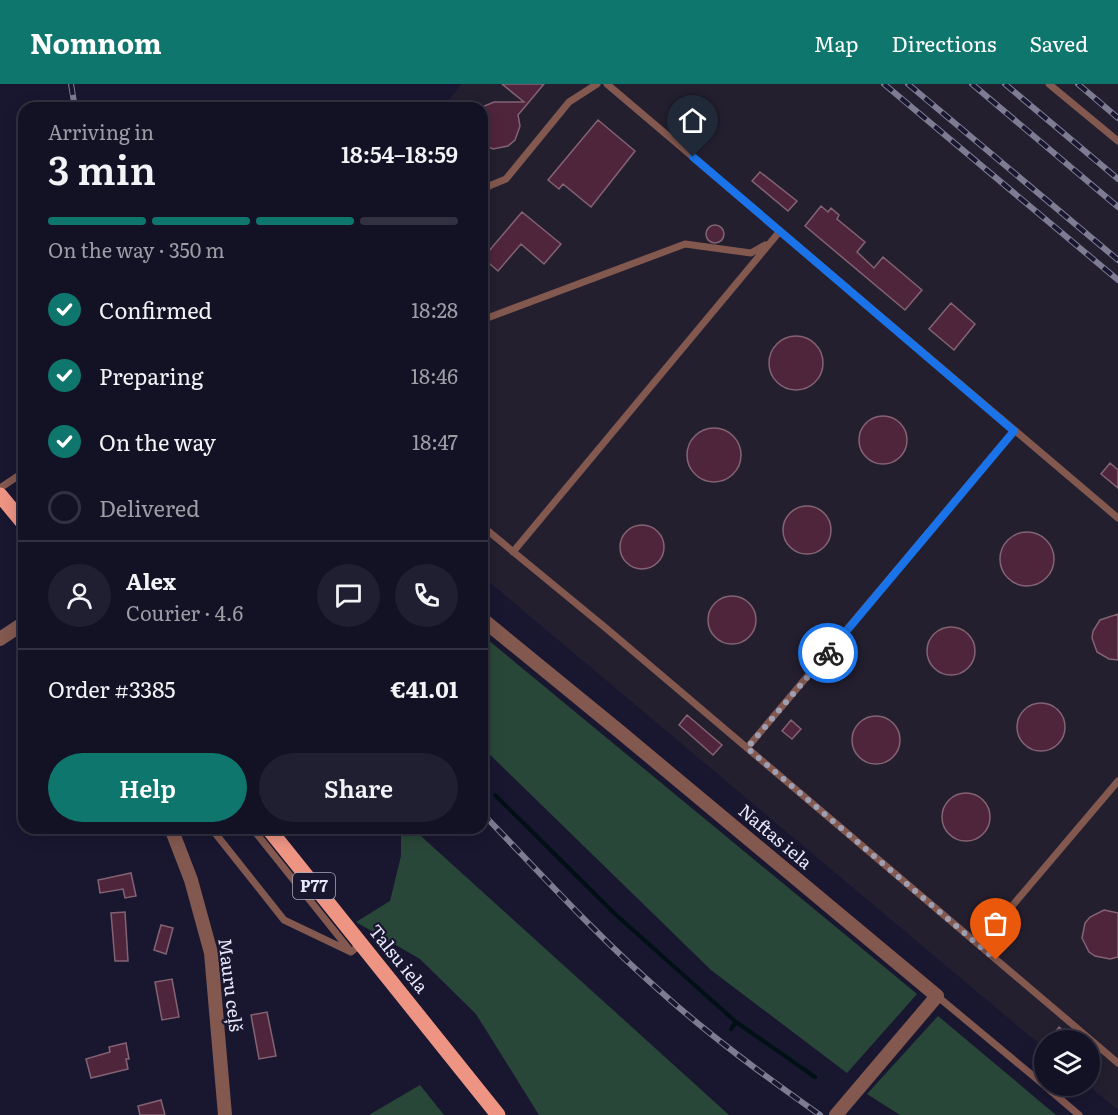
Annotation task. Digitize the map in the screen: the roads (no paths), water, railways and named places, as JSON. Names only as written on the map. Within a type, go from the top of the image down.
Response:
[{"type":"main road","points":[[0,495],[18,517]]},
{"type":"main road","name":"Talsu iela","points":[[272,834],[356,948],[498,1115]]},
{"type":"street","name":"Naftas iela","points":[[488,624],[937,996]]},
{"type":"street","points":[[0,639],[18,627]]},
{"type":"street","name":"Mauru ceļš","points":[[173,834],[191,880],[211,953],[225,1115]]},
{"type":"street","points":[[836,1115],[937,996]]},
{"type":"lane","points":[[488,187],[506,179],[569,102],[597,84]]},
{"type":"lane","points":[[607,84],[1118,518]]},
{"type":"lane","points":[[1050,84],[1118,141]]},
{"type":"lane","points":[[513,552],[780,231]]},
{"type":"lane","points":[[488,318],[686,244],[751,253],[770,243]]},
{"type":"lane","points":[[747,748],[1014,431]]},
{"type":"lane","points":[[0,488],[18,476]]},
{"type":"lane","points":[[488,531],[608,628],[1118,1063]]},
{"type":"lane","points":[[979,945],[1118,781]]},
{"type":"lane","points":[[216,834],[284,920],[356,948]]},
{"type":"lane","points":[[257,834],[356,948]]},
{"type":"lane","name":"Naftas iela","points":[[937,996],[1034,1078]]},
{"type":"lane","name":"Naftas iela","points":[[1056,1096],[1079,1115]]},
{"type":"waterway","points":[[495,795],[614,913],[736,1022],[815,1077]]},
{"type":"waterway","points":[[731,1029],[736,1022]]},
{"type":"railway","points":[[71,84],[74,102]]},
{"type":"railway","points":[[884,84],[1118,280]]},
{"type":"railway","points":[[908,84],[1118,260]]},
{"type":"railway","points":[[972,84],[1118,207]]},
{"type":"railway","points":[[1005,84],[1118,179]]},
{"type":"railway","points":[[1078,84],[1118,118]]},
{"type":"railway","points":[[488,819],[591,926],[660,991],[698,1024],[820,1115]]}]
